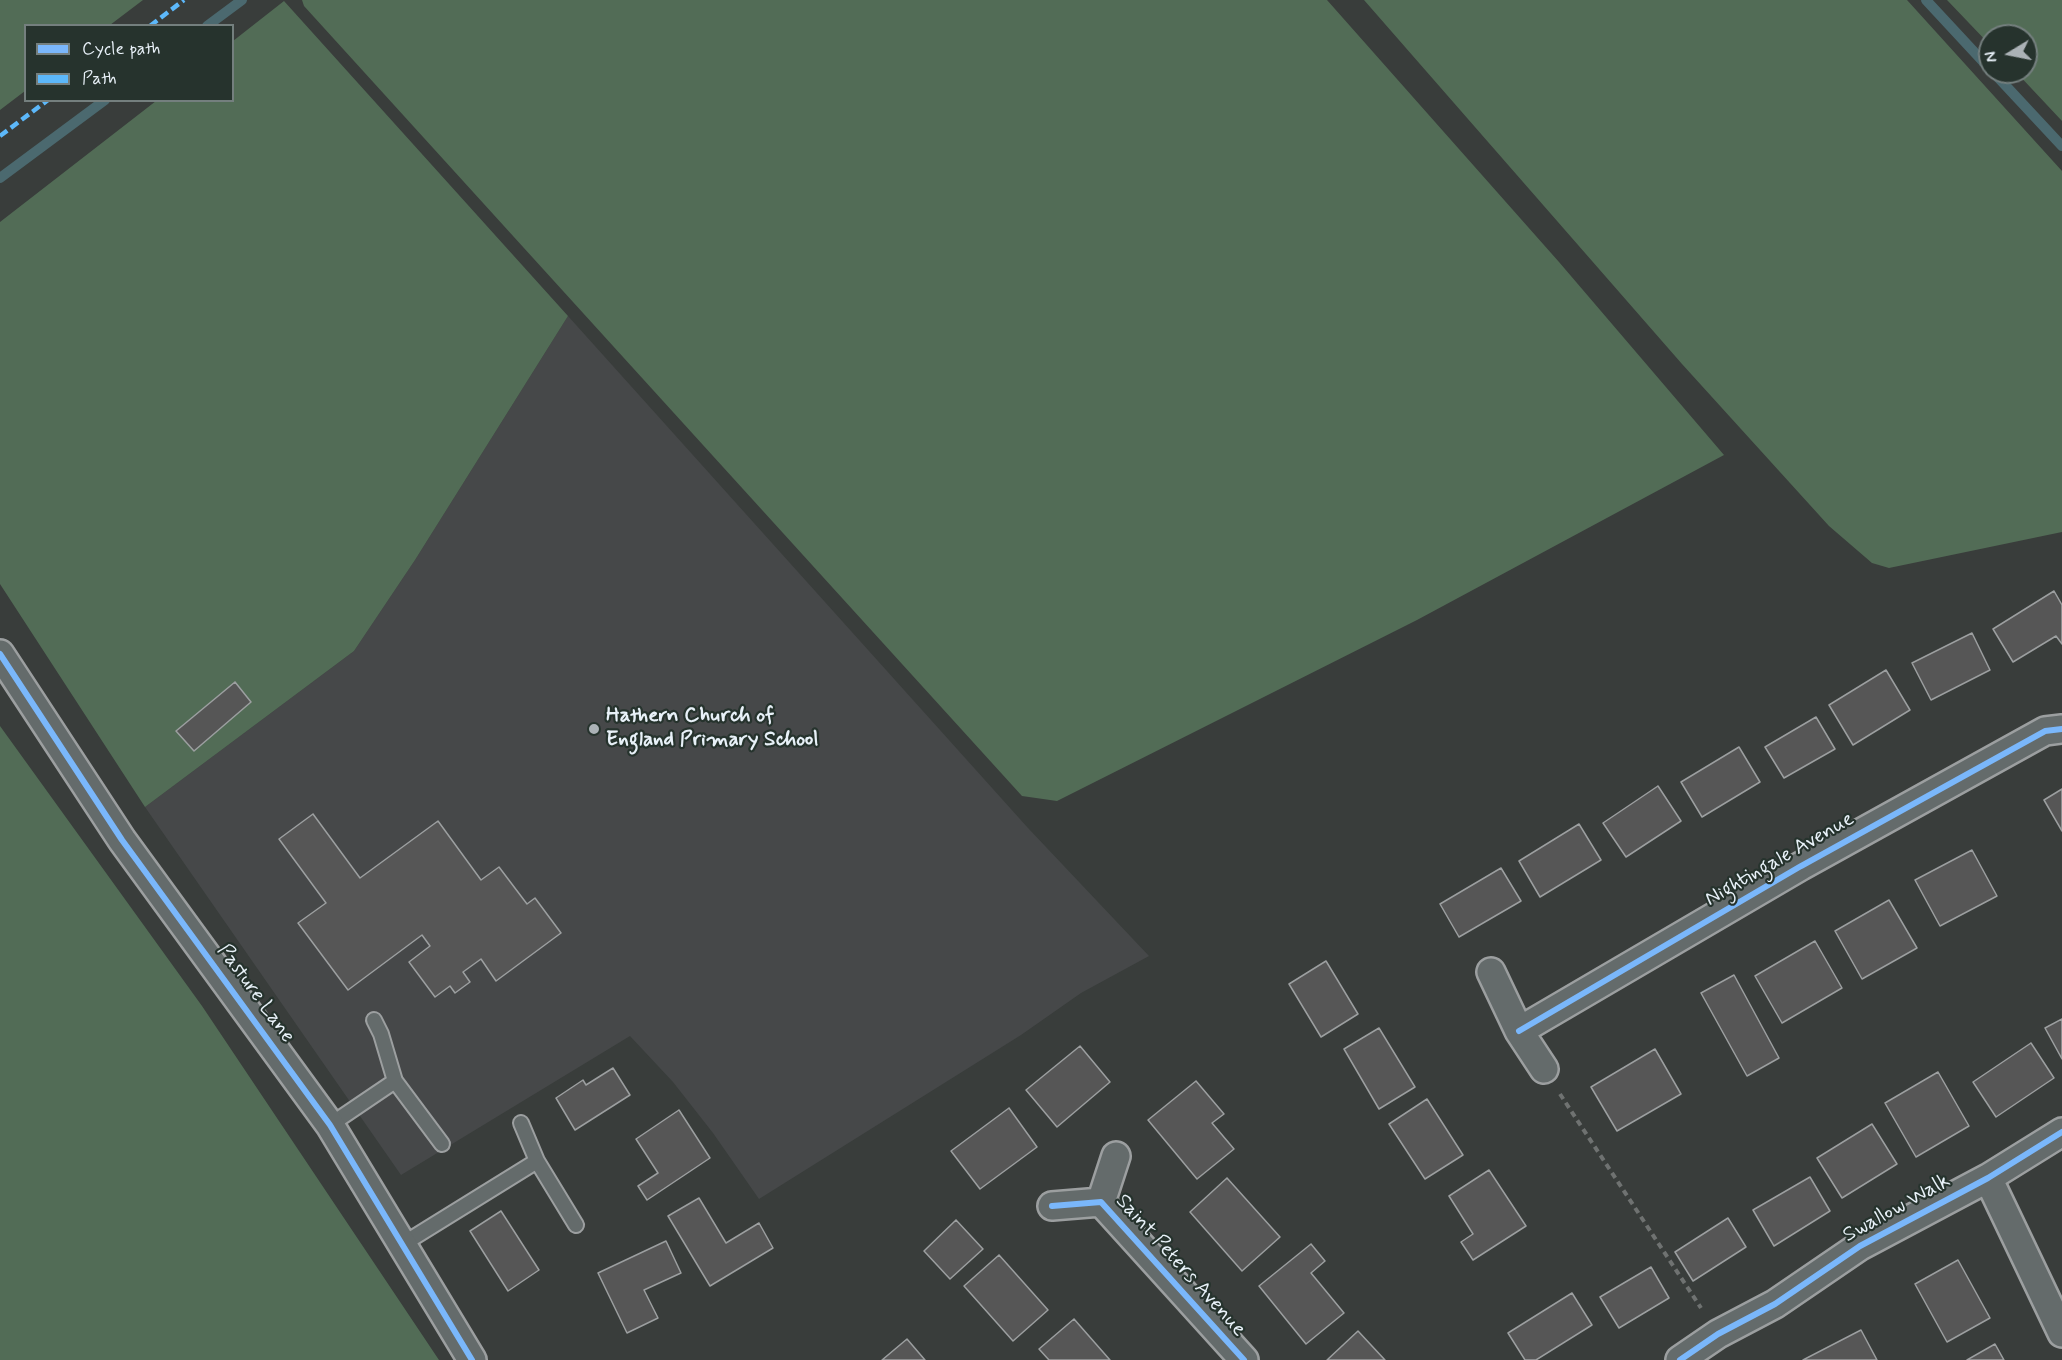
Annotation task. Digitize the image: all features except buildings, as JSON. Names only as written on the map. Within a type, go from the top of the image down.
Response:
[{"type":"street","name":"Pasture Lane","points":[[0,654],[122,840],[330,1125],[472,1360]]},
{"type":"street","name":"Nightingale Avenue","points":[[1519,1031],[1801,866],[2045,731],[2062,729]]},
{"type":"street","points":[[1491,972],[1519,1031],[1544,1069]]},
{"type":"street","name":"Swallow Walk","points":[[1680,1360],[1718,1334],[1775,1304],[1860,1246],[1988,1178],[2062,1132]]},
{"type":"street","name":"Saint Peters Avenue","points":[[1101,1202],[1116,1156]]},
{"type":"street","points":[[1988,1178],[2062,1333]]},
{"type":"street","name":"Saint Peters Avenue","points":[[1053,1206],[1101,1202]]},
{"type":"street","name":"Saint Peters Avenue","points":[[1101,1202],[1244,1360]]},
{"type":"lane","points":[[374,1020],[381,1034],[395,1081],[442,1144]]},
{"type":"lane","points":[[330,1125],[395,1081]]},
{"type":"lane","points":[[521,1123],[537,1161],[576,1225]]},
{"type":"lane","points":[[403,1244],[537,1161]]},
{"type":"path","points":[[1544,1069],[1718,1334]]},
{"type":"shaded area","name":"Hathern Church of England Primary School","points":[[568,316],[1028,828],[1149,956],[1081,993],[1021,1035],[759,1199],[713,1133],[673,1082],[630,1036],[401,1175],[145,807],[354,651],[415,560]]},
{"type":"green space","points":[[0,0],[143,0],[111,24],[24,24],[24,92],[0,110]]},
{"type":"green space","points":[[302,0],[1327,0],[1559,262],[1724,455],[1417,620],[1057,801],[1022,796],[304,6]]},
{"type":"green space","points":[[1364,0],[1907,0],[1978,78],[1978,84],[1983,84],[2062,171],[2062,532],[1889,568],[1872,563],[1829,526],[1682,364]]},
{"type":"green space","points":[[1947,0],[2062,0],[2062,121],[2027,84],[2038,84],[2038,24],[1978,24],[1978,32]]},
{"type":"green space","points":[[284,1],[568,316],[415,560],[354,651],[145,807],[0,584],[0,222],[155,102],[234,102],[234,40]]},
{"type":"green space","points":[[0,726],[202,1006],[439,1360],[0,1360]]},
{"type":"waterway","points":[[210,24],[242,0]]},
{"type":"waterway","points":[[1926,0],[1978,56]]},
{"type":"waterway","points":[[2004,84],[2062,146]]},
{"type":"waterway","points":[[0,178],[102,102]]},
{"type":"marked path","points":[[153,24],[184,0]]},
{"type":"marked path","points":[[0,136],[45,102]]},
{"type":"cycle path","points":[[0,654],[122,840],[330,1125],[472,1360]]},
{"type":"cycle path","points":[[1519,1031],[1801,866],[2045,731],[2062,729]]},
{"type":"cycle path","points":[[1680,1360],[1718,1334],[1775,1304],[1860,1246],[1988,1178],[2062,1132]]},
{"type":"cycle path","points":[[1052,1206],[1101,1202],[1244,1360]]},
{"type":"place","name":"Hathern Church of England Primary School","points":[[594,729]]}]
